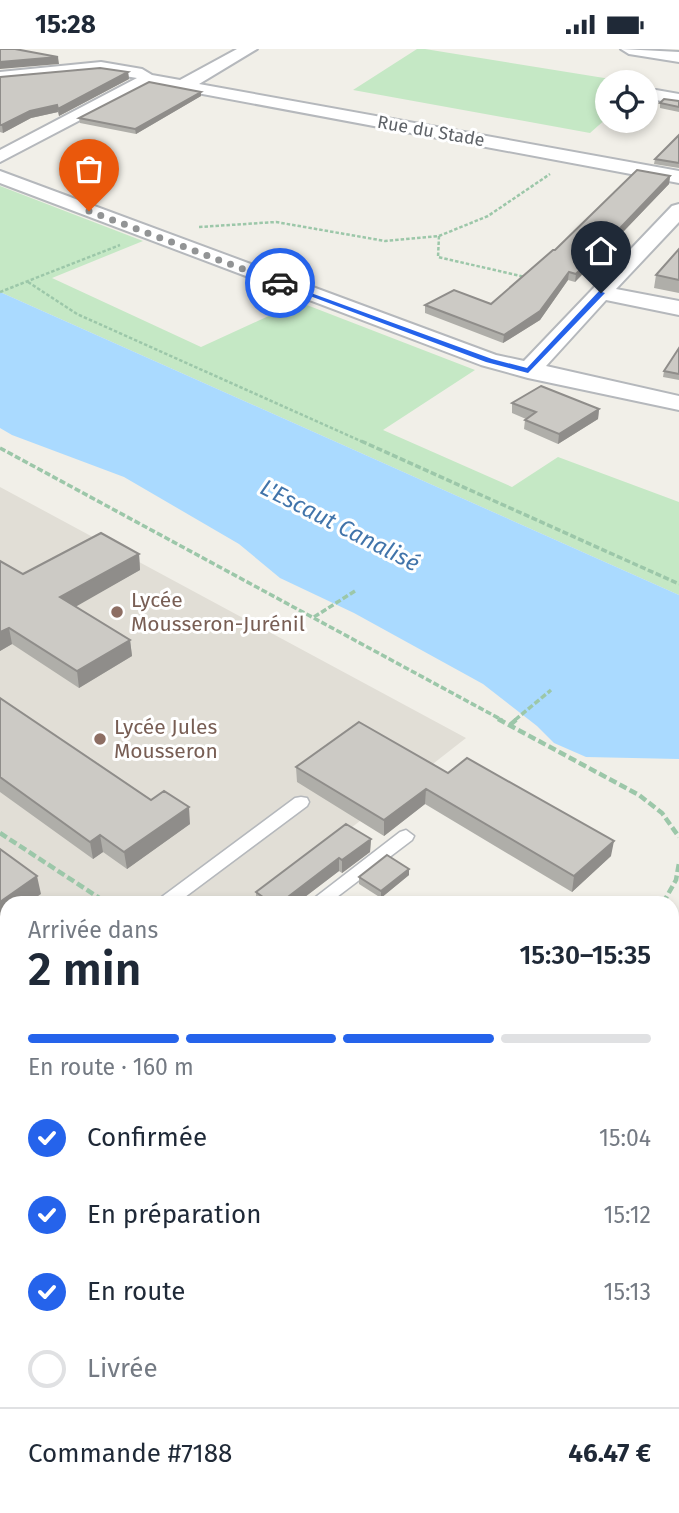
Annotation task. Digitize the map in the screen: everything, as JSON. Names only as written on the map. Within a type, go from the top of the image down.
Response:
[{"type":"street","points":[[184,85],[249,49]]},
{"type":"street","points":[[629,49],[677,54]]},
{"type":"street","name":"Rue du Stade","points":[[0,77],[106,67],[142,74],[147,79],[679,177]]},
{"type":"street","points":[[0,157],[147,79]]},
{"type":"street","points":[[658,95],[679,99]]},
{"type":"street","points":[[0,138],[26,143]]},
{"type":"street","points":[[0,177],[138,237],[482,358],[528,371],[679,403]]},
{"type":"street","points":[[528,371],[679,210]]},
{"type":"street","points":[[601,293],[679,308]]},
{"type":"lane","points":[[175,896],[301,802]]},
{"type":"lane","points":[[326,896],[406,837]]},
{"type":"path","points":[[0,292],[138,237],[264,222],[385,241],[439,236],[488,216],[575,157]]},
{"type":"path","points":[[439,236],[438,257],[525,277]]},
{"type":"path","points":[[27,282],[77,314],[679,584]]},
{"type":"path","points":[[0,448],[639,795],[662,813],[679,837]]},
{"type":"path","points":[[313,618],[355,591]]},
{"type":"path","points":[[510,725],[551,689]]},
{"type":"path","points":[[0,833],[96,896]]},
{"type":"path","points":[[667,896],[676,880],[679,863]]},
{"type":"shaded area","name":"Lycée Mousseron-Jurénil","points":[[0,487],[466,738],[264,896],[0,896]]},
{"type":"green space","points":[[417,49],[425,49],[595,76],[595,129],[590,133],[353,90]]},
{"type":"green space","points":[[0,186],[143,241],[52,278],[201,347],[299,302],[475,370],[383,430],[512,487],[558,457],[679,502],[679,595],[0,292]]},
{"type":"water","name":"L'Escaut Canalisé","points":[[0,292],[679,595],[679,759],[586,757],[554,743],[537,726],[483,684],[354,613],[280,578],[239,544],[124,477],[12,435],[0,428]]},
{"type":"building","points":[[0,49],[15,49],[58,57],[0,62]]},
{"type":"building","points":[[100,68],[128,72],[58,109],[57,105],[30,111],[0,125],[0,77]]},
{"type":"building","points":[[149,82],[201,92],[135,129],[79,118]]},
{"type":"building","points":[[664,99],[679,101],[679,107],[660,103]]},
{"type":"building","points":[[679,135],[679,163],[655,159]]},
{"type":"building","points":[[637,170],[670,176],[576,274],[569,272],[540,311],[504,335],[425,305],[454,290],[491,304],[555,250]]},
{"type":"building","points":[[679,249],[679,280],[656,275]]},
{"type":"building","points":[[679,348],[679,374],[664,371]]},
{"type":"building","points":[[541,386],[599,409],[559,434],[525,420],[536,412],[512,403]]},
{"type":"building","points":[[101,533],[139,554],[60,597],[130,640],[77,671],[9,628],[0,632],[0,561],[23,574]]},
{"type":"building","points":[[0,698],[151,800],[164,791],[189,807],[124,852],[100,835],[90,842],[0,777]]},
{"type":"building","points":[[359,722],[448,773],[467,758],[614,841],[574,876],[426,789],[384,820],[296,767]]},
{"type":"building","points":[[346,824],[371,839],[342,860],[339,858],[289,896],[261,896],[256,892]]},
{"type":"building","points":[[0,849],[37,876],[9,896],[0,896]]},
{"type":"building","points":[[387,855],[409,869],[381,891],[359,877]]},
{"type":"way so far","points":[[89,211],[280,283]]},
{"type":"place","name":"Lycée Mousseron-Jurénil","points":[[117,612]]},
{"type":"place","name":"Lycée Jules Mousseron","points":[[100,739]]},
{"type":"route","points":[[280,283],[489,360],[528,371],[601,293]]}]
